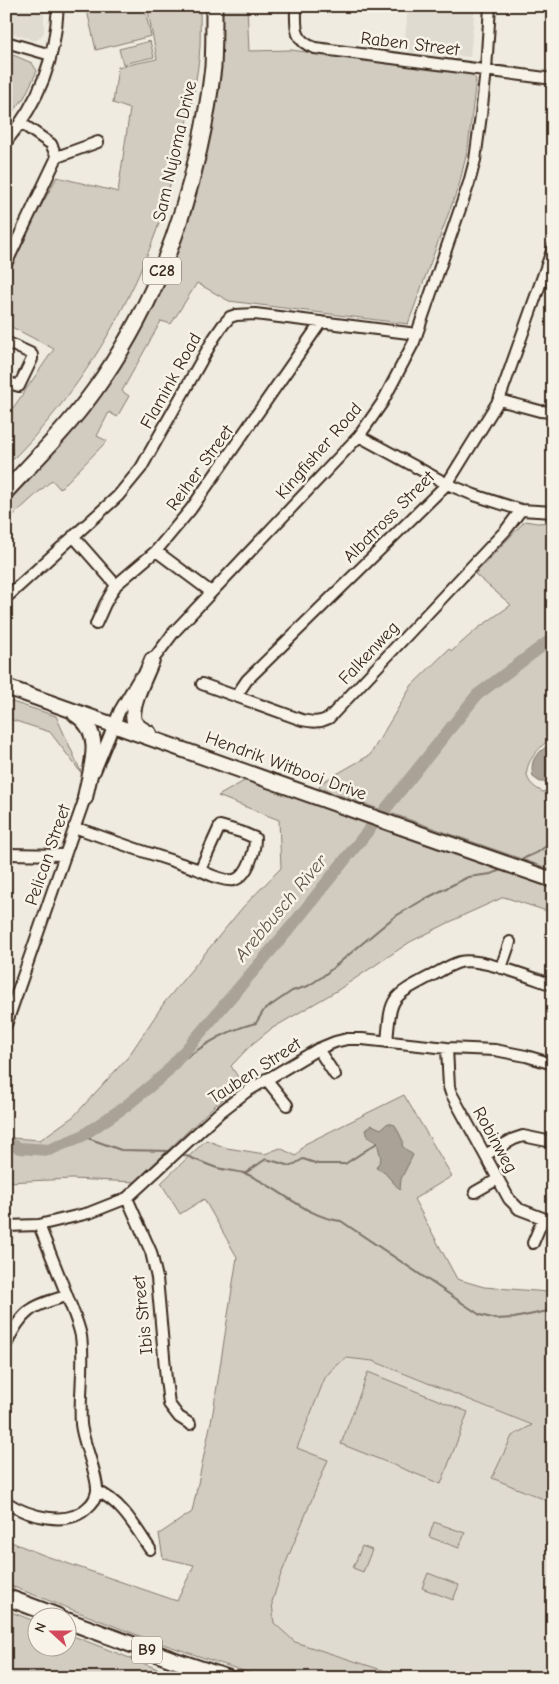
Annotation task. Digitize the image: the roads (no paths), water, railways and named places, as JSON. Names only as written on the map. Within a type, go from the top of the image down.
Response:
[{"type":"highway","name":"Sam Nujoma Drive","points":[[6,479],[48,434],[83,392],[116,343],[143,292],[161,251],[180,194],[196,128],[206,57],[207,6]]},
{"type":"highway","name":"Sam Nujoma Drive","points":[[6,491],[52,443],[93,392],[147,304],[165,264],[184,209],[203,132],[213,67],[214,6]]},
{"type":"highway","points":[[6,1597],[30,1606]]},
{"type":"highway","name":"B9","points":[[78,1624],[228,1678]]},
{"type":"main road","points":[[152,660],[135,706],[134,720],[138,727],[180,748]]},
{"type":"main road","name":"Hendrik Witbooi Drive","points":[[6,687],[553,880]]},
{"type":"main road","points":[[64,708],[85,722],[94,736],[94,749],[85,798]]},
{"type":"street","points":[[6,142],[21,123],[45,79],[51,55],[58,6]]},
{"type":"street","name":"Raben Street","points":[[296,6],[297,30],[300,39],[305,45],[315,48],[553,79]]},
{"type":"street","name":"Kingfisher Road","points":[[113,725],[129,694],[174,632],[359,436],[382,403],[397,376],[417,334],[469,183],[476,153],[486,70],[490,6]]},
{"type":"street","points":[[6,42],[51,55]]},
{"type":"street","points":[[21,123],[51,144],[57,156]]},
{"type":"street","points":[[6,264],[57,156],[98,142]]},
{"type":"street","name":"Albatross Street","points":[[236,696],[247,680],[447,484],[499,400],[553,248]]},
{"type":"street","name":"Flamink Road","points":[[9,595],[132,481],[214,338],[230,317],[246,313],[417,334]]},
{"type":"street","name":"Reiher Street","points":[[96,624],[116,585],[156,550],[191,509],[321,322]]},
{"type":"street","points":[[6,342],[32,355],[32,360],[19,386],[6,382]]},
{"type":"street","points":[[499,400],[540,411],[553,412]]},
{"type":"street","points":[[359,436],[447,484],[490,501],[521,510],[553,512]]},
{"type":"street","name":"Falkenweg","points":[[202,684],[302,720],[323,722],[329,718],[506,530],[521,510]]},
{"type":"street","points":[[74,536],[116,585]]},
{"type":"street","points":[[156,550],[211,592]]},
{"type":"street","name":"Pelican Street","points":[[6,1026],[74,827],[113,725]]},
{"type":"street","points":[[74,827],[228,880],[240,877],[249,864],[255,845],[255,838],[252,835],[220,826],[200,870]]},
{"type":"street","points":[[6,854],[65,855]]},
{"type":"street","points":[[500,968],[510,942]]},
{"type":"street","points":[[387,1042],[390,1008],[396,997],[406,988],[462,961],[476,962],[500,968],[552,984]]},
{"type":"street","name":"Tauben Street","points":[[6,1226],[39,1225],[89,1213],[127,1198],[198,1132],[246,1092],[318,1049],[347,1039],[509,1052],[553,1064]]},
{"type":"street","name":"Robinweg","points":[[447,1048],[451,1093],[509,1199],[519,1210],[548,1220]]},
{"type":"street","points":[[318,1049],[335,1075]]},
{"type":"street","points":[[266,1080],[287,1105]]},
{"type":"street","points":[[485,1155],[514,1139],[524,1136],[552,1142]]},
{"type":"street","points":[[475,1192],[498,1178]]},
{"type":"street","name":"Ibis Street","points":[[127,1198],[147,1243],[157,1278],[169,1404],[179,1417],[190,1424]]},
{"type":"street","points":[[533,1243],[548,1220]]},
{"type":"street","points":[[6,1502],[19,1509],[38,1515],[54,1518],[70,1517],[83,1513],[93,1503],[97,1491],[82,1425],[81,1336],[39,1225]]},
{"type":"street","points":[[6,1345],[15,1325],[30,1310],[46,1302],[67,1296]]},
{"type":"street","points":[[97,1491],[112,1498],[150,1549]]},
{"type":"waterway","name":"Arebbusch River","points":[[6,1143],[20,1148],[49,1150],[82,1136],[126,1106],[165,1074],[291,927],[477,695],[553,638]]},
{"type":"waterway","points":[[518,861],[538,852],[553,841]]},
{"type":"waterway","points":[[165,1074],[219,1037],[256,1023],[264,1010],[292,991],[308,986],[322,977],[394,917],[468,877],[491,874],[503,869]]},
{"type":"waterway","points":[[82,1136],[121,1150],[171,1151]]},
{"type":"waterway","points":[[244,1174],[266,1159],[291,1166],[303,1159],[318,1164],[345,1164],[377,1143]]},
{"type":"waterway","points":[[181,1154],[217,1168],[244,1173],[315,1213],[341,1221],[480,1315],[496,1319],[514,1318],[553,1310]]}]
